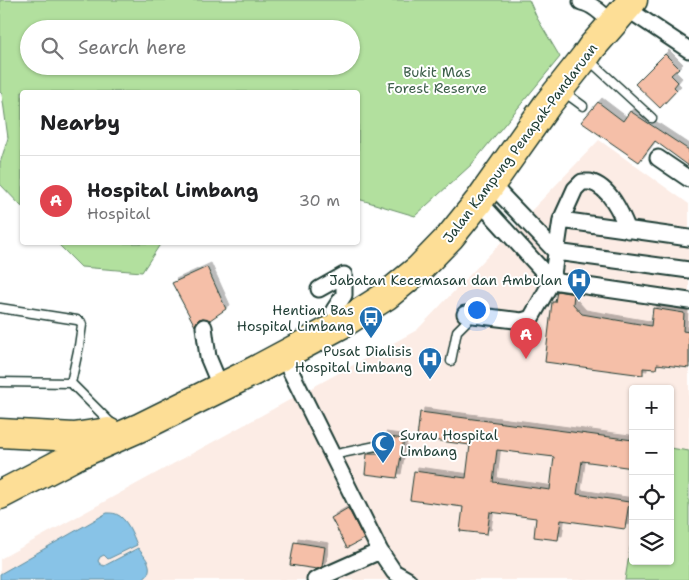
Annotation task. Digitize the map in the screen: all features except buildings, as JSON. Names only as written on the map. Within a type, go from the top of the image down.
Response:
[{"type":"highway","name":"Jalan Kampung Penapak-Pandaruan","points":[[0,495],[129,429],[220,388],[283,356],[342,324],[386,296],[419,269],[450,237],[485,192],[547,105],[623,11]]},
{"type":"highway","name":"Jalan Kampung Penapak-Pandaruan","points":[[0,433],[74,437],[129,429]]},
{"type":"street","points":[[581,2],[586,3],[604,15],[623,11],[689,50]]},
{"type":"street","points":[[658,158],[689,179]]},
{"type":"street","points":[[469,315],[522,321],[531,318],[552,281],[560,220],[575,189],[582,182],[591,182],[601,188],[613,200],[621,212],[628,230]]},
{"type":"street","points":[[485,192],[556,252],[689,270]]},
{"type":"street","points":[[485,192],[552,281],[689,301]]},
{"type":"street","points":[[560,220],[689,238]]},
{"type":"street","points":[[319,289],[344,275],[344,295],[334,310],[342,324]]},
{"type":"street","points":[[204,327],[208,357],[220,388]]},
{"type":"street","points":[[283,356],[380,551],[394,572],[408,580]]},
{"type":"street","points":[[315,580],[380,551]]},
{"type":"lane","points":[[585,58],[652,118]]},
{"type":"lane","points":[[560,89],[583,106]]},
{"type":"lane","points":[[0,308],[81,322],[79,346],[71,384]]},
{"type":"lane","points":[[451,361],[457,331],[469,315]]},
{"type":"lane","points":[[0,382],[71,384],[129,429]]},
{"type":"lane","points":[[332,455],[376,446]]},
{"type":"shaded area","points":[[599,140],[689,204],[689,580],[0,580],[0,559],[417,330]]},
{"type":"green space","name":"Bukit Mas Forest Reserve","points":[[0,0],[529,0],[537,18],[560,57],[471,165],[415,216],[360,200],[360,90],[20,90],[20,205],[0,184],[0,163],[8,138],[2,94],[0,92]]},
{"type":"green space","points":[[59,245],[160,245],[142,272],[81,267]]},
{"type":"green space","points":[[674,449],[689,451],[689,580],[625,580],[629,555],[629,565],[674,565]]},
{"type":"water","points":[[107,513],[116,514],[123,519],[137,545],[108,559],[104,555],[98,561],[104,566],[138,548],[147,560],[149,567],[149,571],[143,580],[0,580],[0,574]]},
{"type":"place","name":"Jabatan Kecemasan dan Ambulan","points":[[579,301]]},
{"type":"place","name":"Hentian Bas Hospital Limbang","points":[[371,339]]},
{"type":"place","name":"Hospital Limbang","points":[[526,359]]},
{"type":"place","name":"Pusat Dialisis Hospital Limbang","points":[[430,380]]},
{"type":"place","name":"Surau Hospital Limbang","points":[[383,464]]}]
